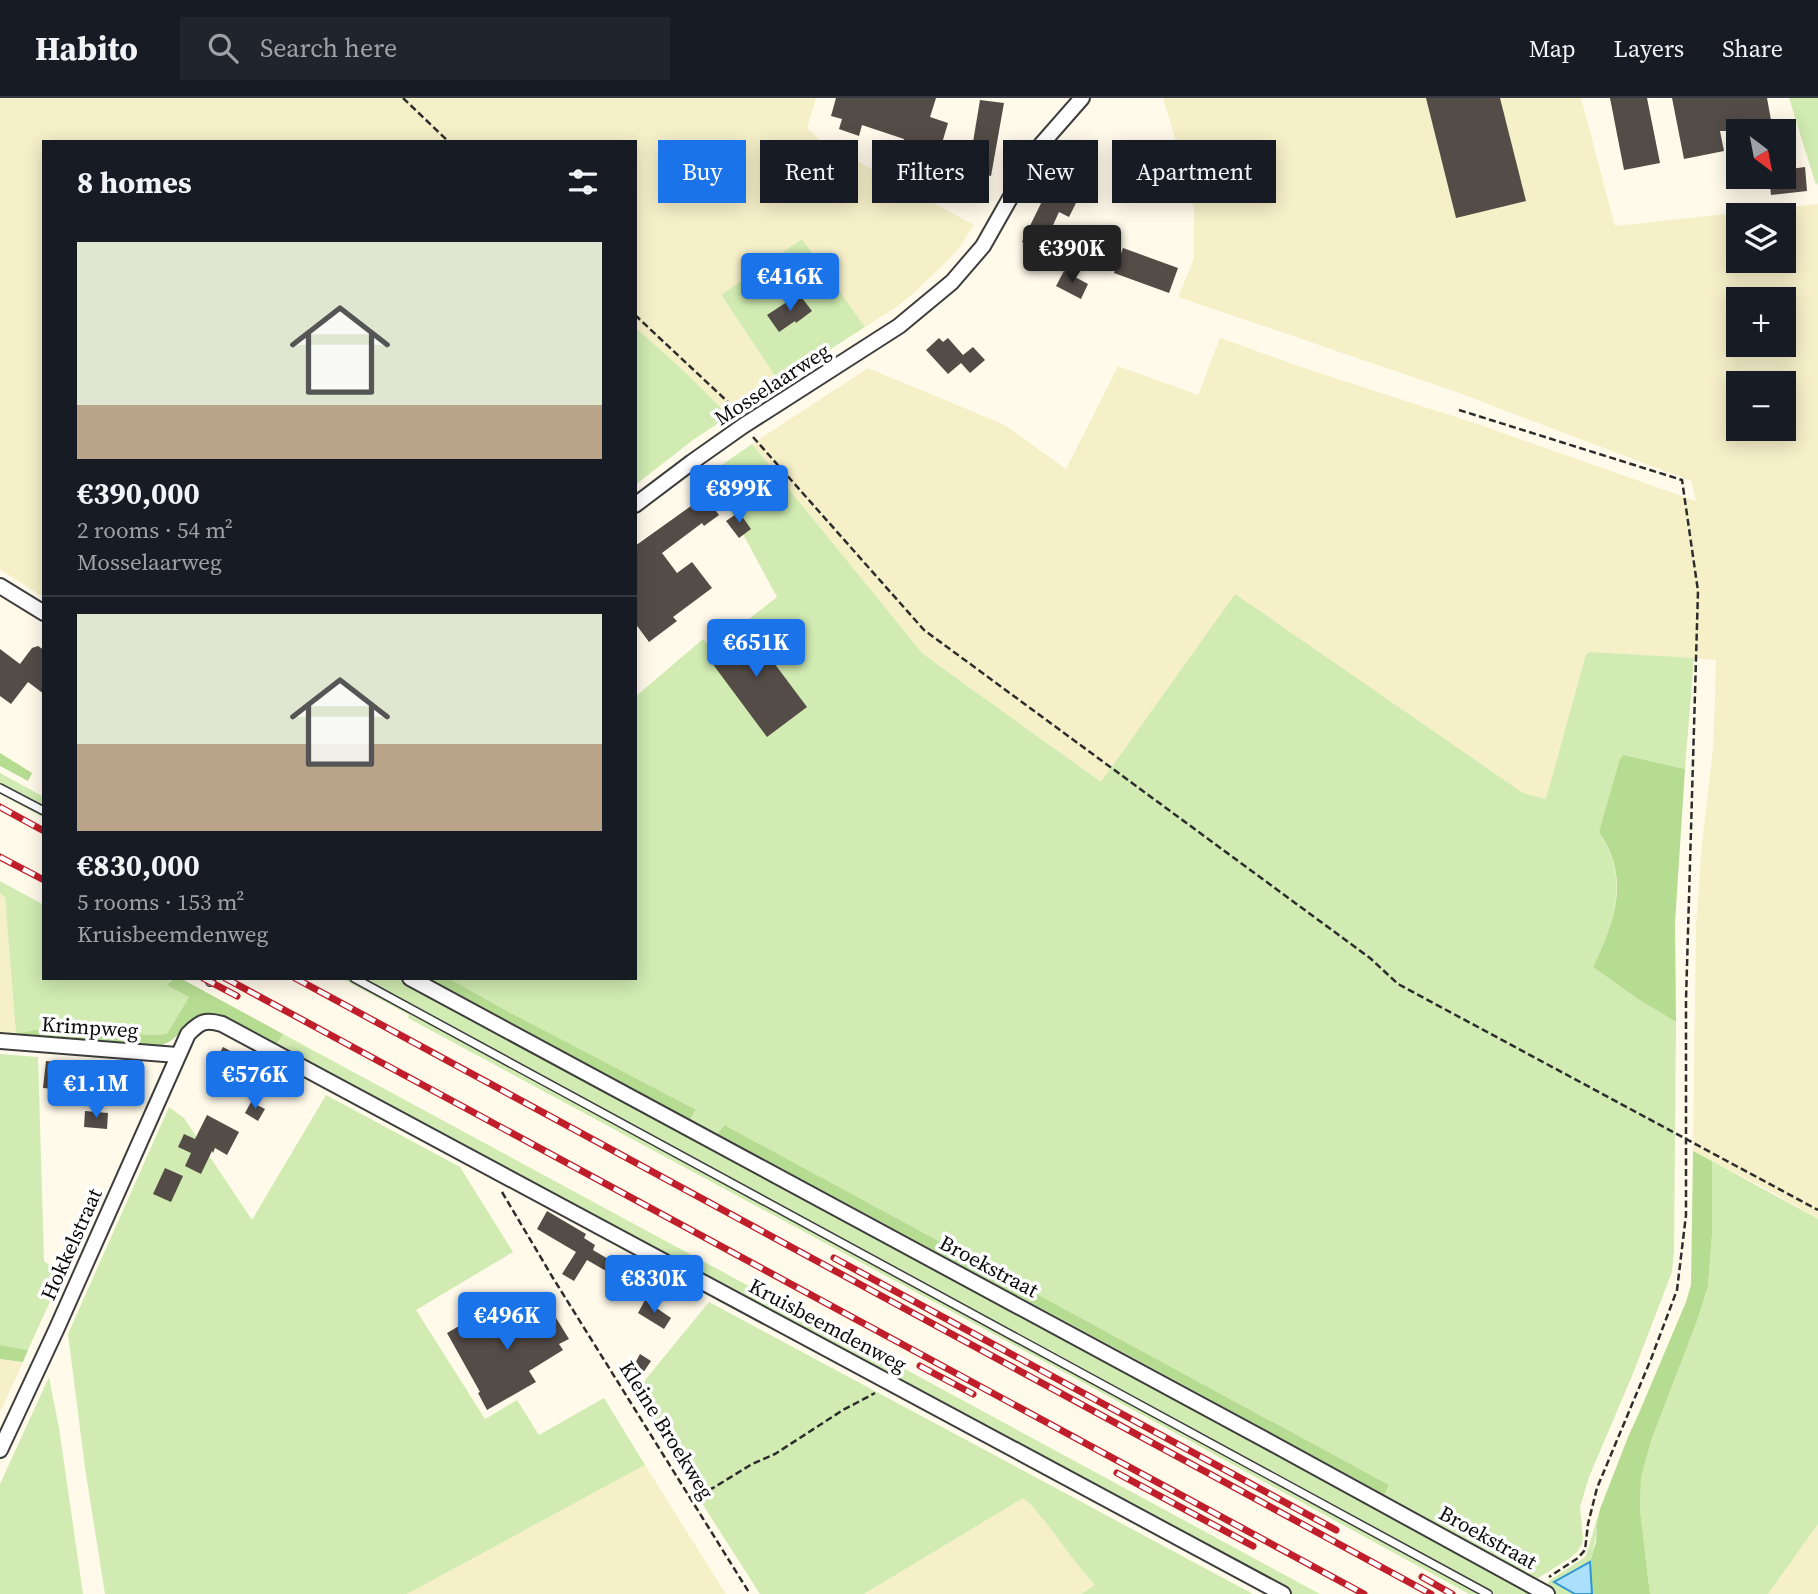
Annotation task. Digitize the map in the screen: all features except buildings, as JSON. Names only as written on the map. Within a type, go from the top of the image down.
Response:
[{"type":"street","name":"Mosselaarweg","points":[[637,503],[743,426],[899,327],[952,282],[983,246],[1039,147],[1082,98]]},
{"type":"street","points":[[0,586],[42,612]]},
{"type":"street","name":"Broekstraat","points":[[414,980],[1547,1594]]},
{"type":"street","name":"Kruisbeemdenweg","points":[[177,1055],[188,1034],[198,1024],[212,1021],[222,1024],[1283,1594]]},
{"type":"street","name":"Krimpweg","points":[[0,1041],[177,1055]]},
{"type":"street","name":"Hokkelstraat","points":[[0,1450],[177,1055]]},
{"type":"lane","points":[[0,788],[42,810]]},
{"type":"lane","points":[[358,980],[1488,1594]]},
{"type":"path","points":[[402,98],[447,140]]},
{"type":"path","points":[[637,317],[729,402],[743,426],[924,630],[1370,958],[1398,984],[1818,1210]]},
{"type":"path","points":[[1459,410],[1682,481],[1698,592],[1686,1000],[1686,1215],[1677,1290],[1597,1488],[1585,1550],[1573,1562],[1534,1586]]},
{"type":"path","name":"Kleine Broekweg","points":[[497,1172],[503,1194],[519,1223],[750,1594]]},
{"type":"path","points":[[690,1498],[775,1454],[843,1410],[874,1394],[886,1380]]},
{"type":"shaded area","points":[[0,98],[816,98],[807,128],[820,140],[760,140],[760,203],[858,203],[858,162],[872,169],[872,203],[934,203],[974,225],[956,252],[916,291],[865,327],[802,239],[721,296],[779,382],[729,416],[637,329],[637,140],[42,140],[42,597],[0,569]]},
{"type":"shaded area","points":[[1163,98],[1581,98],[1615,226],[1726,214],[1726,273],[1796,273],[1796,206],[1818,204],[1818,1219],[1693,1151],[1696,927],[1713,749],[1716,660],[1586,653],[1547,799],[1523,793],[1235,595],[1101,782],[923,654],[752,444],[868,368],[1005,425],[1066,469],[1118,366],[1198,395],[1220,338],[1696,501],[1691,481],[1451,390],[1178,297],[1194,258],[1193,203],[1276,203],[1276,140],[1176,140]]},
{"type":"shaded area","points":[[0,893],[5,896],[16,1034],[0,1033]]},
{"type":"shaded area","points":[[0,1359],[23,1362],[0,1412]]},
{"type":"shaded area","points":[[645,1465],[726,1594],[407,1594]]},
{"type":"shaded area","points":[[1023,1498],[1095,1585],[1081,1594],[864,1594]]},
{"type":"shaded area","points":[[1818,1524],[1818,1594],[1768,1594]]},
{"type":"green space","points":[[1789,98],[1818,98],[1816,185],[1796,119]]},
{"type":"green space","points":[[802,239],[865,327],[779,382],[721,295]]},
{"type":"green space","points":[[637,329],[729,416],[637,483]]},
{"type":"green space","points":[[752,444],[923,654],[1101,782],[1235,594],[1523,793],[1546,799],[1586,654],[1590,652],[1694,658],[1685,769],[1625,755],[1599,832],[1609,849],[1617,883],[1613,916],[1593,967],[1676,1022],[1674,1250],[1672,1272],[1589,1477],[1580,1507],[1582,1544],[1570,1558],[1538,1578],[1525,1577],[688,1123],[696,1111],[452,980],[637,980],[637,695],[703,639],[712,648],[777,597],[710,473]],"holes":[[[723,1125],[1389,1485],[1384,1495],[719,1134]]]},
{"type":"green space","points":[[0,753],[32,773],[28,781],[0,766]]},
{"type":"green space","points":[[1624,755],[1685,769],[1675,923],[1676,1022],[1593,967],[1613,916],[1617,883],[1609,849],[1599,832],[1620,759]]},
{"type":"green space","points":[[0,773],[42,796],[42,817],[0,794]]},
{"type":"green space","points":[[0,881],[42,904],[42,980],[171,980],[189,997],[167,1034],[79,1031],[48,1027],[16,1034],[5,897],[0,893]]},
{"type":"green space","points":[[172,980],[184,980],[283,1034],[275,1046],[197,1018],[175,1038],[158,1046],[16,1038],[16,1034],[48,1027],[79,1031],[167,1034],[189,997],[167,985]]},
{"type":"green space","points":[[345,980],[406,980],[1539,1594],[1469,1594],[408,1018],[409,1015]]},
{"type":"green space","points":[[422,980],[452,980],[696,1110],[688,1123]]},
{"type":"green space","points":[[283,1034],[1320,1594],[1291,1594],[275,1046]]},
{"type":"green space","points":[[0,1054],[38,1057],[44,1261],[62,1275],[28,1350],[0,1345]]},
{"type":"green space","points":[[326,1095],[460,1167],[513,1252],[416,1310],[485,1419],[517,1400],[539,1435],[604,1398],[645,1465],[407,1594],[105,1594],[68,1334],[169,1107],[184,1118],[252,1220]]},
{"type":"green space","points":[[724,1125],[1389,1485],[1384,1495],[718,1134]]},
{"type":"green space","points":[[1693,1151],[1712,1161],[1712,1235],[1708,1286],[1651,1441],[1641,1478],[1640,1510],[1650,1594],[1592,1594],[1590,1562],[1596,1542],[1600,1509],[1691,1285]]},
{"type":"green space","points":[[1712,1161],[1818,1219],[1818,1524],[1768,1594],[1650,1594],[1640,1510],[1641,1478],[1651,1441],[1708,1286],[1712,1235]]},
{"type":"green space","points":[[709,1302],[1253,1594],[1081,1594],[1095,1585],[1023,1498],[864,1594],[760,1594],[705,1508],[637,1390]]},
{"type":"green space","points":[[0,1345],[28,1350],[23,1362],[0,1359]]},
{"type":"green space","points":[[49,1377],[83,1594],[0,1594],[0,1484]]},
{"type":"green space","points":[[1600,1509],[1590,1562],[1555,1582],[1575,1594],[1554,1594],[1548,1591],[1549,1581],[1585,1557]]},
{"type":"water","points":[[1590,1562],[1592,1594],[1575,1594],[1554,1582]]},
{"type":"railway","points":[[0,807],[42,830]]},
{"type":"railway","points":[[0,857],[42,879]]},
{"type":"railway","points":[[207,980],[237,996]]},
{"type":"railway","points":[[229,980],[1364,1594]]},
{"type":"railway","points":[[299,980],[1431,1594]]},
{"type":"railway","points":[[834,1258],[1336,1530]]},
{"type":"railway","points":[[920,1366],[973,1394]]},
{"type":"railway","points":[[1117,1473],[1253,1546]]},
{"type":"railway","points":[[1422,1577],[1452,1594]]}]
